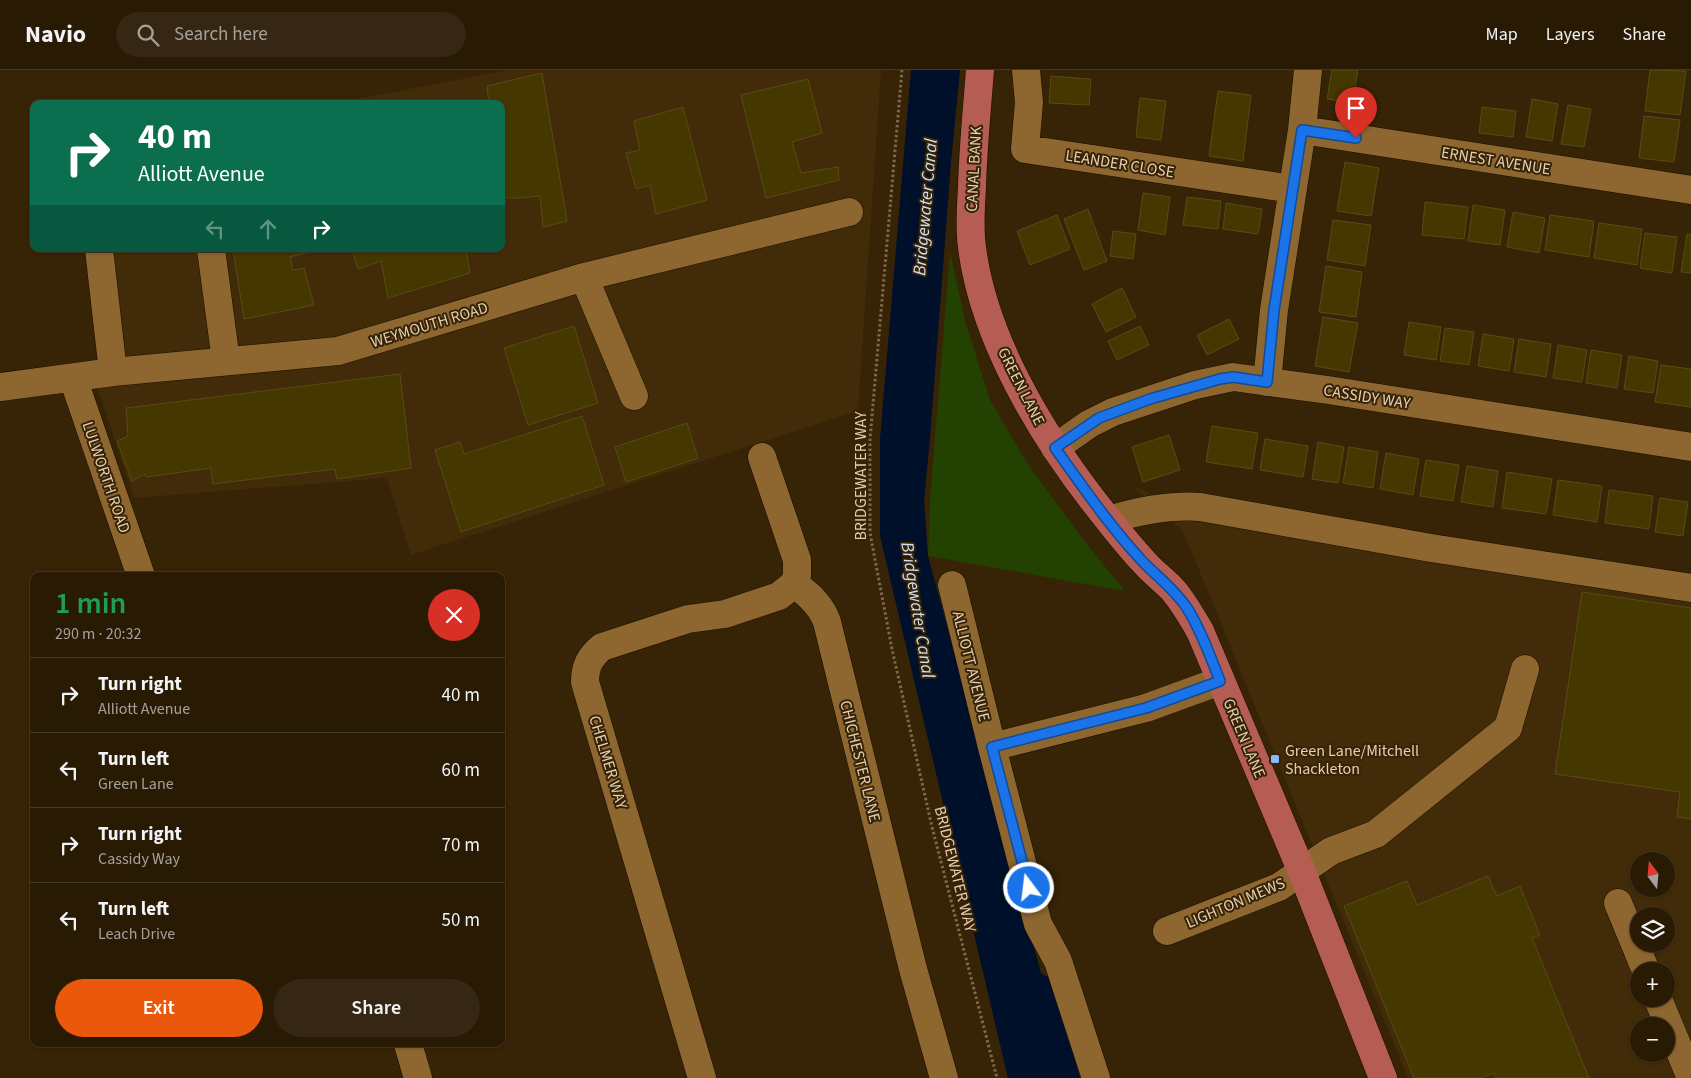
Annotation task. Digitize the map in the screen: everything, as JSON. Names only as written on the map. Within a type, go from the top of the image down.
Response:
[{"type":"main road","name":"CANAL BANK","points":[[975,268],[970,223],[980,70]]},
{"type":"main road","name":"GREEN LANE","points":[[975,268],[985,306],[1001,347],[1026,398],[1055,448],[1108,520],[1144,563],[1172,589],[1200,631],[1302,872],[1383,1078]]},
{"type":"street","name":"LEANDER CLOSE","points":[[1026,70],[1029,102],[1025,149],[1293,189]]},
{"type":"street","points":[[1267,382],[1274,310],[1302,130],[1308,70]]},
{"type":"street","name":"ERNEST AVENUE","points":[[1302,130],[1691,190]]},
{"type":"street","name":"WEYMOUTH ROAD","points":[[0,387],[113,372],[338,351],[584,277],[849,212]]},
{"type":"street","points":[[99,252],[113,372]]},
{"type":"street","points":[[211,252],[226,361]]},
{"type":"street","points":[[584,277],[634,396]]},
{"type":"street","name":"CASSIDY WAY","points":[[1055,448],[1099,418],[1168,393],[1233,377],[1338,391],[1691,447]]},
{"type":"street","name":"LULWORTH ROAD","points":[[73,378],[140,572]]},
{"type":"street","points":[[762,457],[797,560],[797,576],[794,584]]},
{"type":"street","points":[[1108,520],[1129,514],[1177,506],[1200,507],[1431,548],[1691,588]]},
{"type":"street","name":"CHELMER WAY","points":[[702,1078],[585,682],[585,671],[594,654],[602,647],[688,618],[725,614],[779,596],[794,584]]},
{"type":"street","name":"CHICHESTER LANE","points":[[794,584],[813,599],[824,614],[827,622],[913,969],[944,1078]]},
{"type":"street","name":"ALLIOTT AVENUE","points":[[952,585],[1038,924],[1058,960],[1096,1078]]},
{"type":"street","name":"LIGHTON MEWS","points":[[1167,931],[1279,887],[1331,852],[1376,834],[1508,728],[1525,669]]},
{"type":"street","points":[[992,747],[1146,708],[1220,681]]},
{"type":"street","points":[[1618,903],[1642,962]]},
{"type":"street","points":[[1661,1007],[1691,1078]]},
{"type":"street","points":[[409,1047],[418,1078]]},
{"type":"path","name":"BRIDGEWATER WAY","points":[[902,70],[870,439],[870,533],[892,649],[932,826],[997,1078]]},
{"type":"shaded area","points":[[510,70],[881,70],[858,411],[411,555],[387,478],[134,498],[99,392],[106,252],[505,252],[505,100],[350,100]]},
{"type":"shaded area","points":[[1131,485],[1151,494],[1691,580],[1691,1078],[1408,1078],[1183,531]]},
{"type":"green space","points":[[950,252],[966,324],[990,400],[1027,463],[1085,542],[1125,591],[928,556],[930,499]]},
{"type":"water","name":"Bridgewater Canal","points":[[911,70],[960,70],[924,501],[928,556],[1041,973],[1053,980],[1080,1078],[1008,1078],[880,536],[880,439]]},
{"type":"building","points":[[1332,70],[1358,70],[1352,103],[1327,99]]},
{"type":"building","points":[[1650,70],[1686,71],[1680,115],[1645,111]]},
{"type":"building","points":[[542,73],[567,221],[543,227],[540,196],[505,198],[505,100],[489,100],[487,86]]},
{"type":"building","points":[[1051,76],[1091,79],[1089,105],[1049,103]]},
{"type":"building","points":[[808,79],[822,133],[792,142],[801,173],[838,167],[839,180],[766,198],[741,95]]},
{"type":"building","points":[[1218,91],[1251,95],[1243,161],[1209,156]]},
{"type":"building","points":[[1140,98],[1166,101],[1161,140],[1136,137]]},
{"type":"building","points":[[1532,99],[1558,104],[1552,141],[1526,137]]},
{"type":"building","points":[[1568,105],[1591,109],[1584,147],[1561,144]]},
{"type":"building","points":[[683,107],[707,200],[656,214],[650,185],[636,189],[626,153],[640,150],[634,121]]},
{"type":"building","points":[[1482,107],[1516,111],[1513,137],[1479,133]]},
{"type":"building","points":[[1644,116],[1680,120],[1674,162],[1639,158]]},
{"type":"building","points":[[1345,162],[1379,168],[1371,216],[1337,211]]},
{"type":"building","points":[[1143,193],[1170,197],[1165,235],[1138,230]]},
{"type":"building","points":[[1187,197],[1221,201],[1218,229],[1183,225]]},
{"type":"building","points":[[1425,202],[1468,207],[1464,239],[1422,235]]},
{"type":"building","points":[[1226,203],[1262,209],[1258,234],[1223,229]]},
{"type":"building","points":[[1473,205],[1505,210],[1500,245],[1468,241]]},
{"type":"building","points":[[1088,209],[1107,261],[1084,270],[1064,219]]},
{"type":"building","points":[[1513,212],[1545,218],[1539,253],[1507,247]]},
{"type":"building","points":[[1057,215],[1070,249],[1030,265],[1017,231]]},
{"type":"building","points":[[1550,215],[1594,221],[1589,257],[1545,250]]},
{"type":"building","points":[[1333,220],[1371,225],[1365,266],[1327,260]]},
{"type":"building","points":[[1599,223],[1642,229],[1637,265],[1594,258]]},
{"type":"building","points":[[1113,231],[1136,234],[1133,259],[1110,256]]},
{"type":"building","points":[[1645,233],[1677,237],[1672,273],[1640,268]]},
{"type":"building","points":[[1687,234],[1691,235],[1691,273],[1681,272]]},
{"type":"building","points":[[233,252],[309,252],[290,257],[293,270],[304,268],[314,305],[244,319]]},
{"type":"building","points":[[353,252],[466,252],[470,273],[388,298],[381,261],[358,269]]},
{"type":"building","points":[[1326,266],[1362,272],[1356,317],[1319,312]]},
{"type":"building","points":[[1122,288],[1136,317],[1106,332],[1092,304]]},
{"type":"building","points":[[1323,317],[1358,323],[1349,372],[1315,366]]},
{"type":"building","points":[[1229,319],[1239,339],[1207,355],[1197,335]]},
{"type":"building","points":[[1409,322],[1441,327],[1436,360],[1404,355]]},
{"type":"building","points":[[574,326],[598,403],[528,425],[504,348]]},
{"type":"building","points":[[1140,326],[1149,345],[1117,360],[1108,341]]},
{"type":"building","points":[[1445,328],[1474,332],[1469,365],[1440,361]]},
{"type":"building","points":[[1483,334],[1514,339],[1509,371],[1478,366]]},
{"type":"building","points":[[1519,339],[1551,344],[1546,377],[1514,372]]},
{"type":"building","points":[[1558,345],[1587,350],[1582,382],[1553,378]]},
{"type":"building","points":[[1591,350],[1622,355],[1617,388],[1586,383]]},
{"type":"building","points":[[1629,356],[1658,361],[1653,393],[1624,389]]},
{"type":"building","points":[[1661,365],[1691,369],[1691,407],[1655,402]]},
{"type":"building","points":[[400,374],[411,468],[337,479],[335,469],[213,484],[211,468],[146,477],[145,474],[132,481],[117,441],[128,436],[126,408]]},
{"type":"building","points":[[582,416],[604,485],[461,532],[435,450],[460,442],[464,454]]},
{"type":"building","points":[[687,423],[698,458],[626,482],[615,447]]},
{"type":"building","points":[[1212,426],[1258,433],[1252,469],[1206,462]]},
{"type":"building","points":[[1169,435],[1180,470],[1143,482],[1132,447]]},
{"type":"building","points":[[1265,439],[1308,446],[1303,477],[1260,470]]},
{"type":"building","points":[[1318,442],[1344,447],[1338,483],[1312,479]]},
{"type":"building","points":[[1349,447],[1378,452],[1373,488],[1343,483]]},
{"type":"building","points":[[1386,453],[1419,459],[1413,495],[1380,489]]},
{"type":"building","points":[[1426,460],[1459,465],[1453,501],[1420,496]]},
{"type":"building","points":[[1467,466],[1498,471],[1493,507],[1461,502]]},
{"type":"building","points":[[1507,472],[1552,479],[1546,514],[1502,508]]},
{"type":"building","points":[[1558,480],[1602,486],[1597,522],[1553,515]]},
{"type":"building","points":[[1609,490],[1653,496],[1649,529],[1605,523]]},
{"type":"building","points":[[1660,498],[1688,502],[1683,536],[1655,532]]},
{"type":"building","points":[[1582,592],[1691,608],[1691,819],[1677,817],[1680,792],[1555,774]]},
{"type":"building","points":[[1488,876],[1497,896],[1520,886],[1540,935],[1532,938],[1589,1078],[1496,1078],[1494,1073],[1481,1078],[1414,1078],[1344,906],[1407,881],[1417,905]]},
{"type":"place","name":"Green Lane/Mitchell Shackleton","points":[[1275,759]]},
{"type":"route","points":[[1029,888],[992,747],[1146,708],[1220,681],[1200,631],[1186,608],[1172,589],[1144,563],[1108,520],[1055,448],[1099,418],[1194,385],[1233,377],[1267,382],[1274,310],[1302,130],[1356,138]]}]
